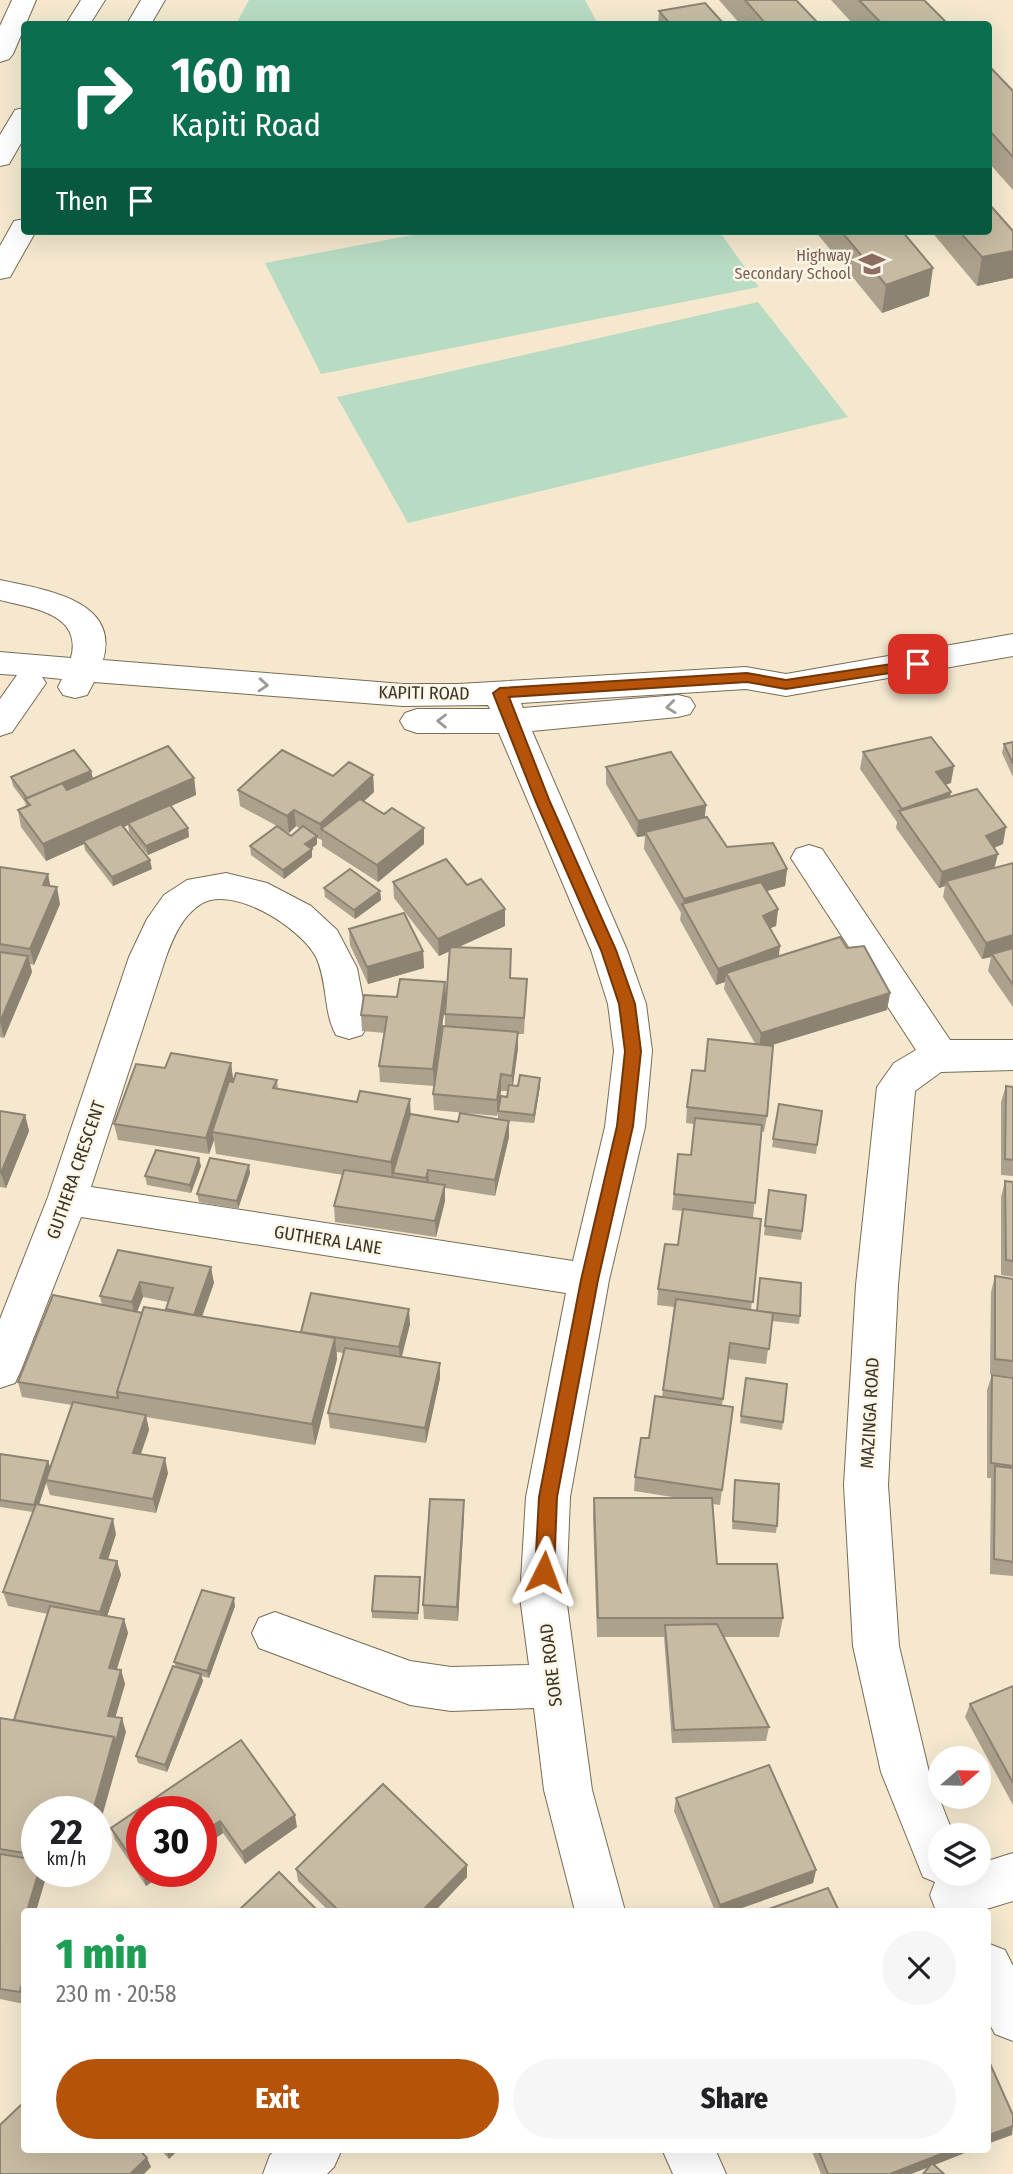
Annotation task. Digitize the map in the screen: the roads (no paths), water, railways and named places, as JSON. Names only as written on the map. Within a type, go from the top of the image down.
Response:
[{"type":"main road","points":[[0,19],[12,0]]},
{"type":"main road","points":[[80,21],[93,0]]},
{"type":"main road","points":[[141,21],[153,0]]},
{"type":"main road","points":[[0,54],[21,28]]},
{"type":"main road","points":[[0,80],[21,47]]},
{"type":"main road","points":[[0,158],[21,122]]},
{"type":"main road","points":[[0,271],[21,232]]},
{"type":"main road","points":[[0,590],[68,609],[83,621],[90,640],[79,678]]},
{"type":"main road","points":[[0,663],[79,678],[386,720],[505,707],[736,699],[786,685],[918,664],[1013,645]]},
{"type":"main road","points":[[0,724],[15,682],[79,678]]},
{"type":"main road","name":"SORE ROAD","points":[[505,707],[609,950],[627,1004],[633,1051],[625,1126],[589,1280],[548,1497],[543,1597],[568,1790],[589,1904]]},
{"type":"main road","points":[[809,859],[940,1056]]},
{"type":"main road","name":"GUTHERA CRESCENT","points":[[0,1370],[67,1199],[145,967],[177,903],[201,887],[232,886],[266,896],[301,916],[331,946],[345,983],[349,1025]]},
{"type":"main road","name":"MAZINGA ROAD","points":[[928,1830],[905,1772],[876,1646],[866,1485],[877,1285],[896,1087],[906,1072],[921,1061],[940,1056],[1013,1055]]},
{"type":"main road","name":"GUTHERA LANE","points":[[67,1199],[589,1280]]},
{"type":"main road","points":[[275,1633],[430,1688],[553,1686]]},
{"type":"main road","points":[[991,1880],[1013,1877]]},
{"type":"main road","points":[[991,1975],[1013,2016]]},
{"type":"main road","points":[[289,2174],[312,2153]]},
{"type":"main road","points":[[690,2153],[701,2174]]},
{"type":"place","name":"Highway Secondary School","points":[[872,264]]}]
